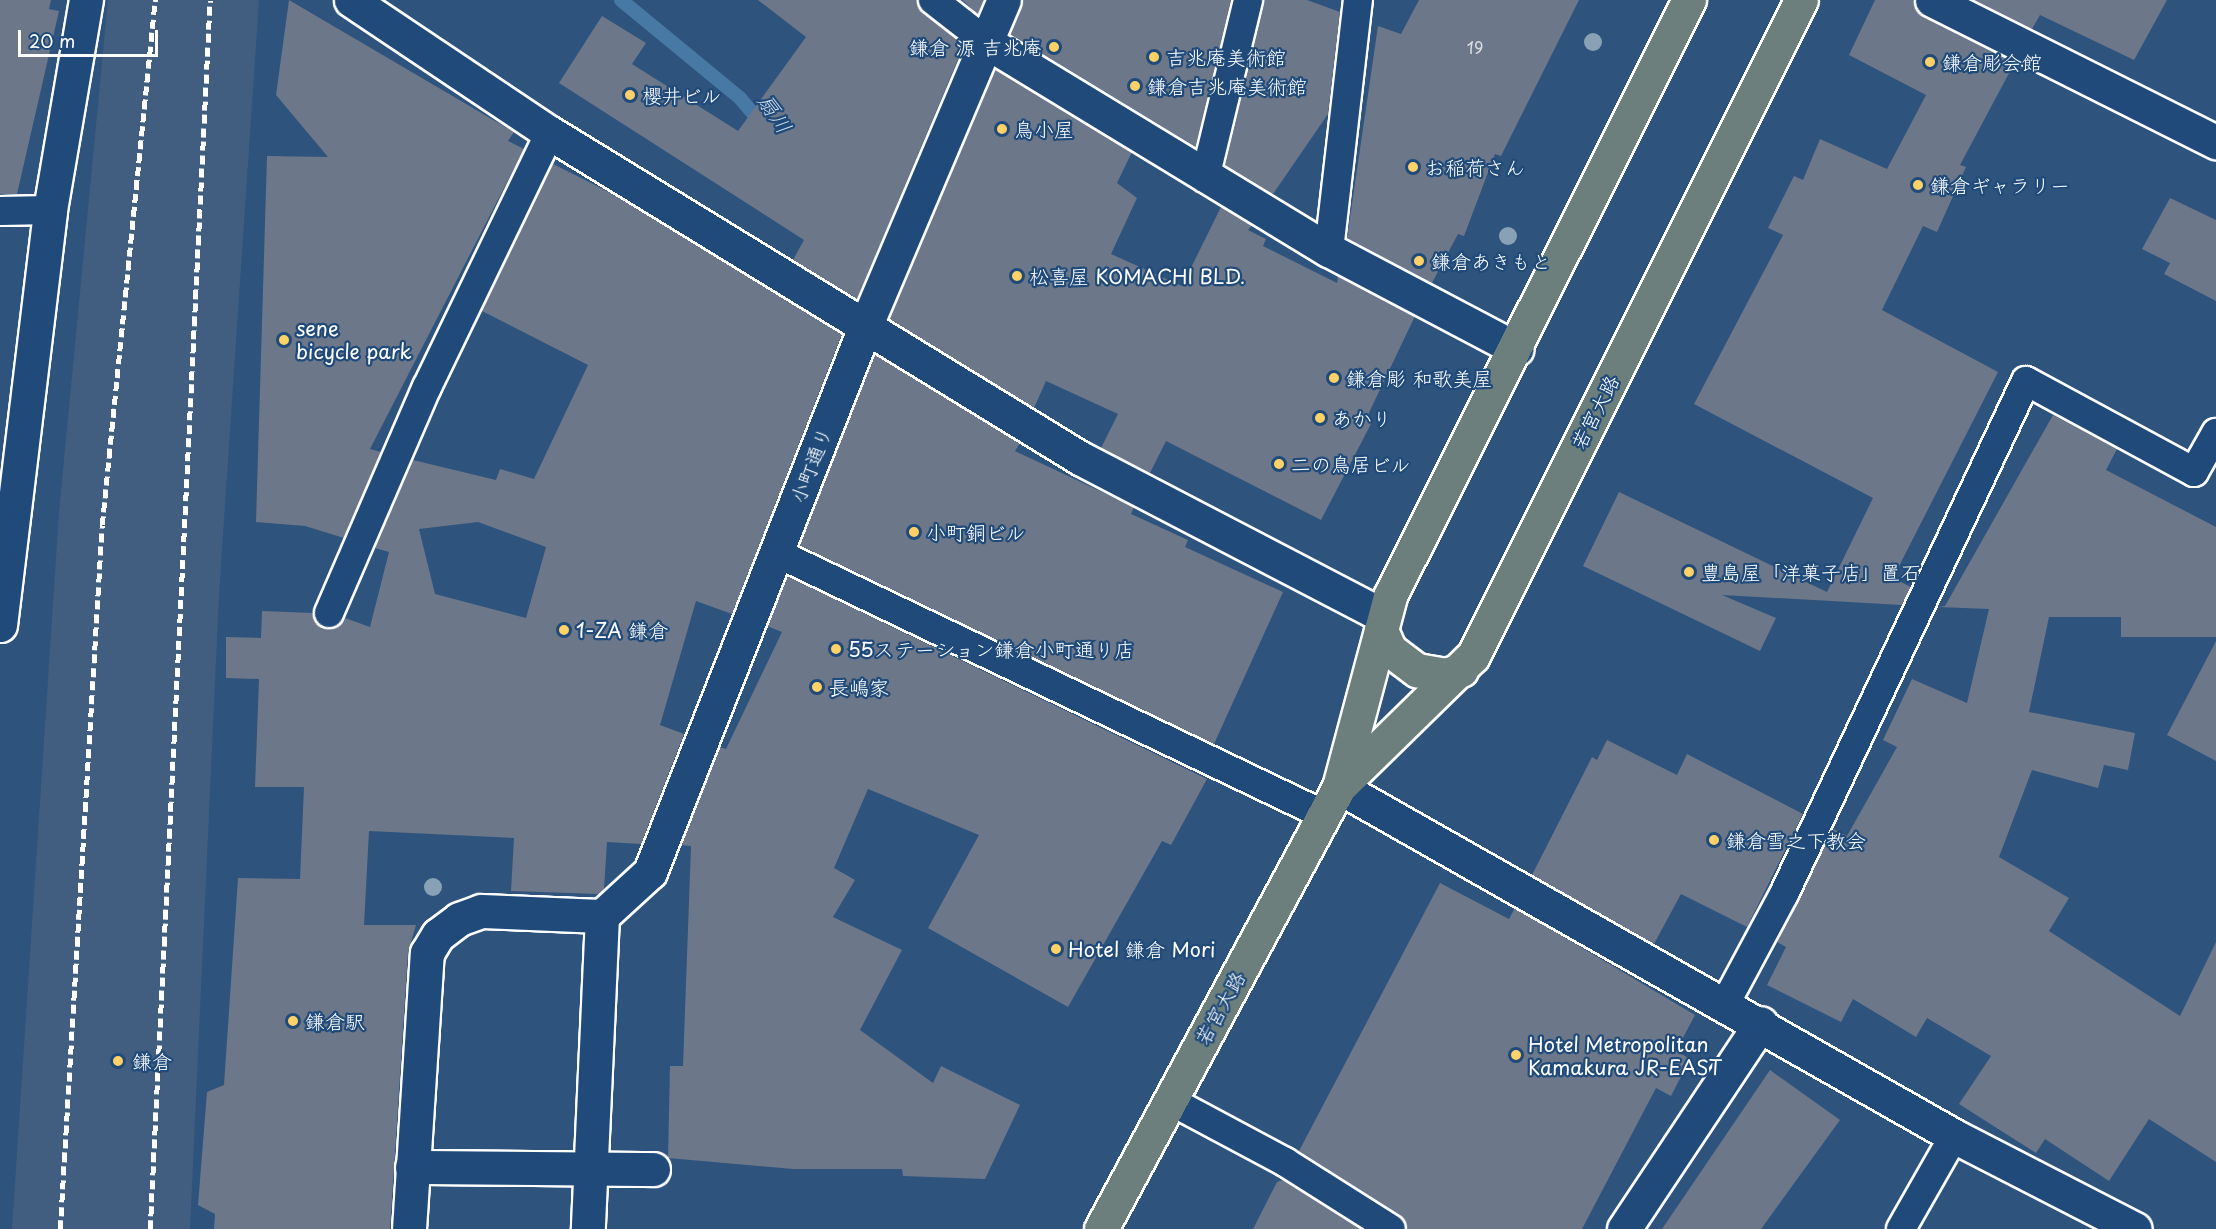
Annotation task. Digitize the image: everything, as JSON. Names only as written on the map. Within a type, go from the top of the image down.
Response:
[{"type":"main road","name":"若宮大路","points":[[1101,1229],[1339,787],[1390,596],[1517,349],[1689,0]]},
{"type":"main road","name":"若宮大路","points":[[1339,787],[1461,670],[1801,0]]},
{"type":"main road","points":[[1383,623],[1390,650],[1418,670],[1445,675],[1461,670]]},
{"type":"street","points":[[0,625],[50,210],[86,0]]},
{"type":"street","points":[[351,0],[550,133],[1080,458],[1383,623]]},
{"type":"street","name":"小町通り","points":[[602,916],[650,872],[865,327],[988,44],[1004,0]]},
{"type":"street","points":[[1932,0],[2216,142]]},
{"type":"street","points":[[988,44],[1206,178],[1329,250],[1517,349]]},
{"type":"street","points":[[1339,787],[1761,1023],[1954,1136],[2135,1229]]},
{"type":"street","points":[[409,1229],[422,979],[438,935],[481,911],[602,916],[588,1229]]},
{"type":"street","points":[[1624,1229],[1761,1023]]},
{"type":"street","points":[[412,1167],[653,1169]]},
{"type":"lane","points":[[933,0],[988,44]]},
{"type":"lane","points":[[1206,178],[1248,0]]},
{"type":"lane","points":[[1329,250],[1358,0]]},
{"type":"lane","points":[[329,613],[427,387],[550,133]]},
{"type":"lane","points":[[0,211],[50,210]]},
{"type":"lane","points":[[1725,1004],[1784,894],[2026,381],[2194,472],[2216,433]]},
{"type":"lane","points":[[777,553],[1324,815]]},
{"type":"lane","points":[[1169,1100],[1286,1162],[1391,1229]]},
{"type":"lane","points":[[1901,1229],[1954,1136]]},
{"type":"shaded area","points":[[108,0],[259,0],[219,594],[190,1229],[12,1229],[59,512]]},
{"type":"building","points":[[0,0],[51,0],[49,9],[59,11],[17,194],[0,194]]},
{"type":"building","points":[[289,0],[514,132],[508,141],[524,149],[370,449],[381,452],[344,538],[305,526],[256,522],[267,156],[328,157],[276,95]]},
{"type":"building","points":[[758,0],[917,0],[923,13],[964,45],[857,299],[793,260],[804,240],[559,83],[602,16],[646,43],[632,64],[738,131],[806,37]]},
{"type":"building","points":[[962,0],[984,0],[978,14]]},
{"type":"building","points":[[1022,0],[1231,0],[1196,147],[1010,34]]},
{"type":"building","points":[[1264,0],[1307,0],[1340,12],[1328,114],[1273,194],[1225,165]]},
{"type":"building","points":[[1419,0],[1579,0],[1501,156],[1495,154],[1464,236],[1458,234],[1432,283],[1347,238],[1378,26],[1401,34]]},
{"type":"building","points":[[1875,0],[1913,0],[1924,17],[2015,62],[1960,165],[1966,167],[1937,232],[1923,226],[1882,310],[1998,372],[1893,578],[1911,587],[1902,605],[1722,595],[1776,618],[1760,651],[1583,566],[1619,492],[1827,592],[1873,498],[1694,404],[1783,235],[1768,228],[1794,176],[1803,180],[1820,139],[1887,169],[1926,95],[1849,55]]},
{"type":"building","points":[[1974,0],[2167,0],[2134,60],[2040,15],[2032,29]]},
{"type":"building","points":[[995,69],[1132,152],[1117,183],[1137,198],[1111,254],[1182,286],[1221,207],[1252,225],[1248,230],[1266,239],[1263,246],[1337,283],[1338,276],[1415,316],[1366,419],[1372,422],[1321,520],[1166,441],[1150,473],[1101,448],[1118,414],[1046,381],[1034,408],[889,319]]},
{"type":"building","points":[[553,164],[611,193],[842,334],[732,614],[696,601],[660,725],[684,734],[641,844],[607,842],[604,889],[598,894],[511,891],[514,838],[369,831],[364,925],[416,925],[408,952],[390,1229],[214,1229],[215,1214],[198,1205],[207,1092],[224,1085],[238,878],[300,879],[304,787],[255,787],[259,679],[226,678],[226,637],[261,638],[262,611],[313,613],[316,623],[330,629],[345,618],[370,627],[389,552],[375,548],[413,460],[496,480],[500,469],[534,479],[588,365],[482,311]],"holes":[[[478,522],[546,547],[526,618],[435,594],[419,529]]]},
{"type":"building","points":[[2170,198],[2216,220],[2216,301],[2164,274],[2170,263],[2142,249]]},
{"type":"building","points":[[875,354],[1020,443],[1015,451],[1134,507],[1131,514],[1188,540],[1185,547],[1283,592],[1214,744],[799,545]]},
{"type":"building","points":[[2053,415],[2117,449],[2106,470],[2216,527],[2216,637],[2121,637],[2121,617],[2049,617],[2029,712],[2135,733],[2128,770],[2104,765],[2098,788],[2032,770],[1999,857],[2069,898],[2049,931],[2180,1016],[2216,942],[2216,1162],[2149,1119],[2109,1181],[2045,1139],[2036,1153],[1959,1104],[1991,1056],[1927,1018],[1916,1037],[1853,999],[1841,1022],[1767,985],[1786,947],[1777,942],[1833,829],[1847,836],[1897,747],[1883,740],[1912,679],[1967,703],[1989,609],[1938,607],[1945,606]]},
{"type":"building","points":[[787,576],[1207,779],[1171,845],[1162,841],[1068,1007],[928,928],[979,835],[868,789],[834,868],[855,880],[833,917],[902,950],[860,1030],[933,1083],[941,1066],[1020,1105],[985,1179],[903,1176],[902,1169],[793,1169],[668,1158],[670,1066],[683,1066],[691,846],[681,845],[720,747],[726,749],[782,632],[767,626]]},
{"type":"building","points":[[2216,641],[2216,761],[2167,735]]},
{"type":"building","points":[[1607,740],[1677,775],[1687,754],[1803,814],[1747,927],[1681,894],[1654,944],[1532,875],[1592,757],[1597,760]]},
{"type":"building","name":"Hotel Metropolitan Kamakura JR-EAST","points":[[1440,883],[1509,919],[1515,908],[1695,1015],[1676,1051],[1690,1059],[1671,1096],[1656,1088],[1582,1229],[1407,1229],[1400,1215],[1299,1151]]},
{"type":"building","points":[[1770,1070],[1840,1120],[1761,1229],[1662,1229]]},
{"type":"building","points":[[1283,1180],[1360,1229],[1253,1229],[1277,1182]]},
{"type":"waterway","name":"扇川","points":[[621,0],[740,98],[763,125]]},
{"type":"railway","points":[[60,1229],[102,525],[155,0]]},
{"type":"railway","points":[[150,1229],[210,0]]},
{"type":"place","name":"鎌倉 源 吉兆庵","points":[[1054,47]]},
{"type":"place","name":"吉兆庵美術館","points":[[1154,57]]},
{"type":"place","name":"鎌倉彫会館","points":[[1930,62]]},
{"type":"place","name":"鎌倉吉兆庵美術館","points":[[1135,86]]},
{"type":"place","name":"櫻井ビル","points":[[630,95]]},
{"type":"place","name":"鳥小屋","points":[[1002,129]]},
{"type":"place","name":"お稲荷さん","points":[[1413,167]]},
{"type":"place","name":"鎌倉ギャラリー","points":[[1918,185]]},
{"type":"place","name":"鎌倉あきもと","points":[[1419,261]]},
{"type":"place","name":"松喜屋 KOMACHI BLD.","points":[[1017,276]]},
{"type":"place","name":"sene bicycle park","points":[[284,340]]},
{"type":"place","name":"鎌倉彫 和歌美屋","points":[[1334,378]]},
{"type":"place","name":"あかり","points":[[1320,418]]},
{"type":"place","name":"二の鳥居ビル","points":[[1279,464]]},
{"type":"place","name":"小町銅ビル","points":[[914,532]]},
{"type":"place","name":"豊島屋「洋菓子店」置石","points":[[1689,572]]},
{"type":"place","name":"1-ZA 鎌倉","points":[[564,630]]},
{"type":"place","name":"55ステーション鎌倉小町通り店","points":[[836,649]]},
{"type":"place","name":"長嶋家","points":[[817,687]]},
{"type":"place","name":"鎌倉雪之下教会","points":[[1714,840]]},
{"type":"place","name":"Hotel 鎌倉 Mori","points":[[1056,949]]},
{"type":"place","name":"鎌倉駅","points":[[293,1021]]},
{"type":"place","name":"Hotel Metropolitan Kamakura JR-EAST","points":[[1516,1055]]},
{"type":"place","name":"鎌倉","points":[[118,1061]]}]
